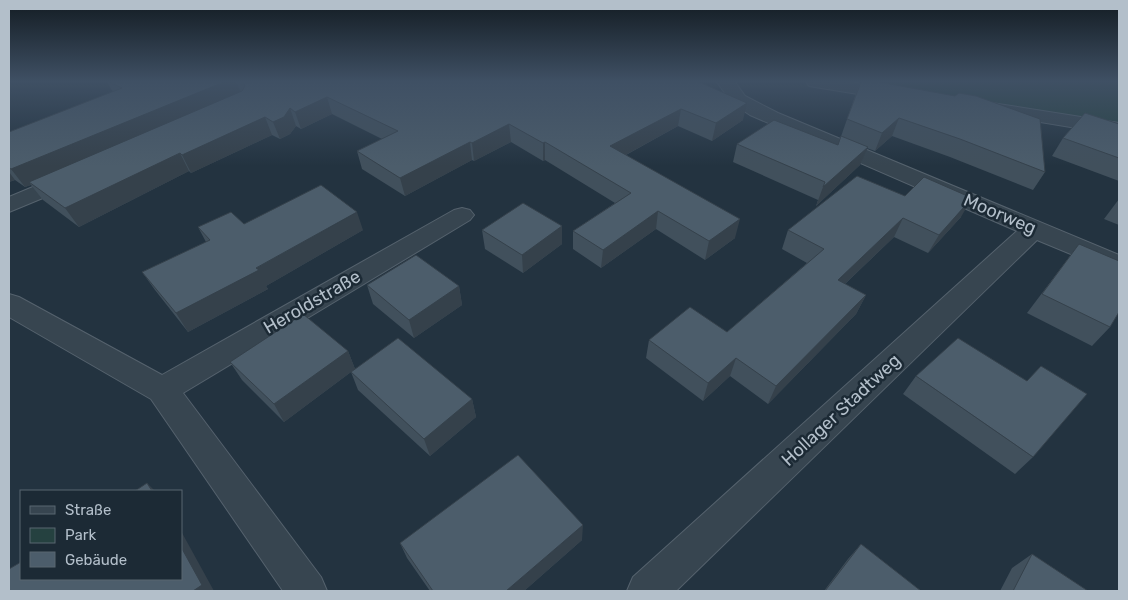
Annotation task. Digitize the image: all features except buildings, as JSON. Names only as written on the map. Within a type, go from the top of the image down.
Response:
[{"type":"street","name":"Moorweg","points":[[757,110],[1119,265]]},
{"type":"street","points":[[998,110],[1119,129]]},
{"type":"street","points":[[9,205],[89,170]]},
{"type":"street","name":"Heroldstraße","points":[[162,390],[462,215]]},
{"type":"street","name":"Hollager Stadtweg","points":[[647,591],[1034,228]]},
{"type":"street","points":[[9,304],[162,390],[306,591]]},
{"type":"green space","points":[[996,110],[1119,110],[1119,129]]}]
